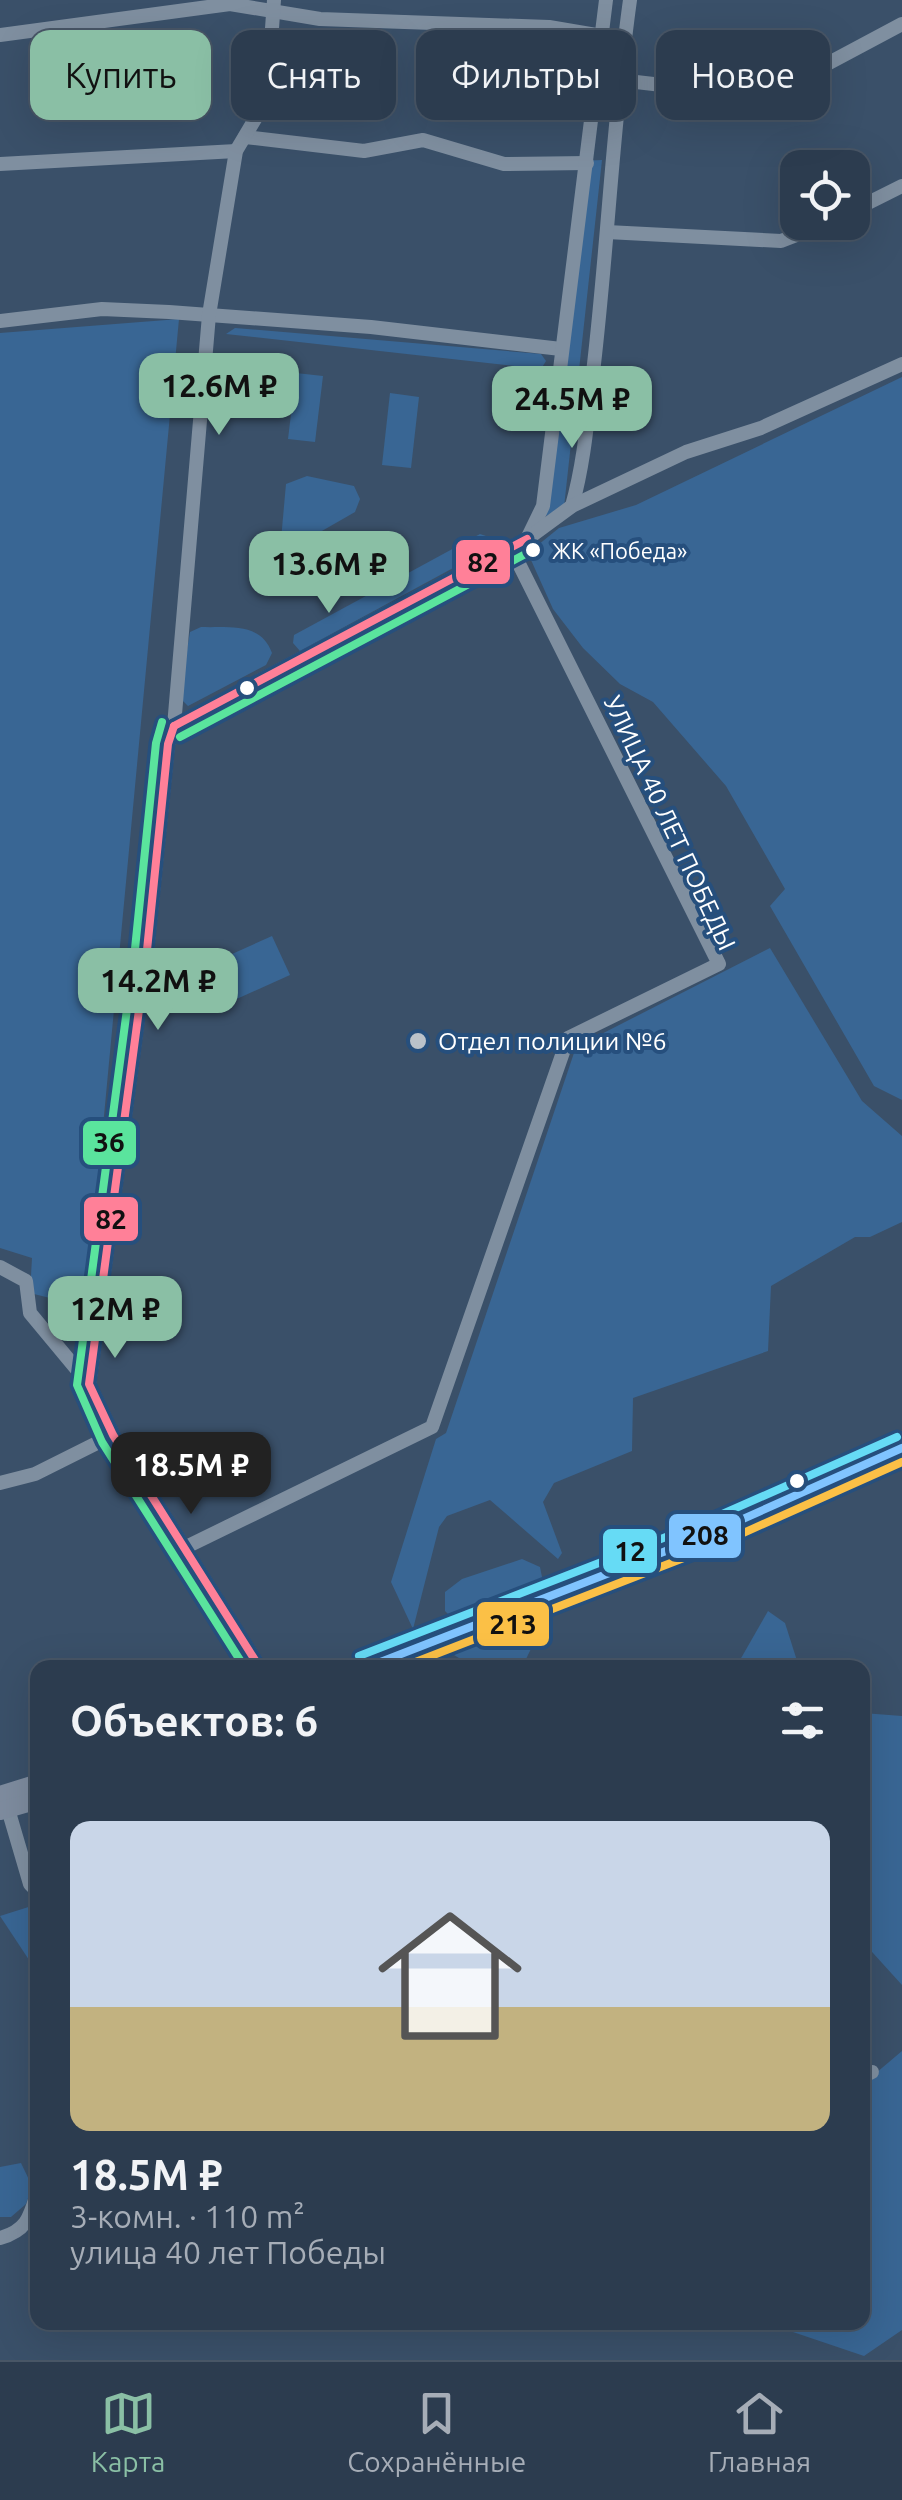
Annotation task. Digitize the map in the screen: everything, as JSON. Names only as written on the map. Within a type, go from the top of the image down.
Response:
[{"type":"main road","points":[[385,1660],[756,1516],[902,1448]]},
{"type":"main road","points":[[3,1805],[30,1788]]},
{"type":"main road","points":[[3,1805],[30,1801]]},
{"type":"street","points":[[603,30],[606,0]]},
{"type":"street","points":[[626,30],[630,0]]},
{"type":"street","points":[[0,35],[230,4],[274,5],[320,19],[567,30]]},
{"type":"street","points":[[88,1384],[147,950],[168,744],[174,726],[209,315],[241,144],[267,99],[274,5]]},
{"type":"street","points":[[636,82],[765,98],[902,24]]},
{"type":"street","points":[[527,540],[543,506],[591,120]]},
{"type":"street","points":[[572,506],[586,436],[616,120]]},
{"type":"street","points":[[0,164],[241,144],[364,151],[423,140],[504,164],[586,163]]},
{"type":"street","points":[[870,202],[902,186]]},
{"type":"street","points":[[606,232],[784,240]]},
{"type":"street","points":[[0,320],[102,309],[209,315],[561,349]]},
{"type":"street","points":[[174,726],[527,540],[572,506],[701,445],[761,428],[902,364]]},
{"type":"street","name":"УЛИЦА 40 ЛЕТ ПОБЕДЫ","points":[[184,1548],[432,1427],[568,1038],[718,964],[510,548]]},
{"type":"street","points":[[0,1267],[26,1280],[30,1313],[88,1384],[113,1434],[255,1660]]},
{"type":"street","points":[[0,1483],[34,1474],[113,1434]]},
{"type":"street","points":[[3,1805],[30,1884]]},
{"type":"street","points":[[0,2238],[18,2233],[30,2217]]},
{"type":"shaded area","points":[[602,160],[564,507],[544,517],[580,161]]},
{"type":"shaded area","points":[[179,319],[86,1307],[30,1293],[32,1258],[0,1248],[0,333]]},
{"type":"shaded area","points":[[235,328],[541,354],[546,361],[541,369],[226,334]]},
{"type":"shaded area","points":[[296,373],[323,376],[315,442],[288,439]]},
{"type":"shaded area","points":[[902,377],[902,1100],[874,1086],[770,906],[785,889],[726,786],[653,702],[620,684],[583,648],[553,609],[531,560],[538,545],[559,528],[636,505]]},
{"type":"shaded area","points":[[390,393],[419,397],[411,468],[382,465]]},
{"type":"shaded area","points":[[307,476],[354,486],[360,499],[355,512],[287,551],[280,551],[286,484]]},
{"type":"shaded area","points":[[480,534],[495,539],[490,548],[300,651],[293,643],[294,635]]},
{"type":"shaded area","points":[[201,627],[252,631],[267,643],[272,653],[266,665],[188,706],[179,697],[190,632]]},
{"type":"shaded area","points":[[272,936],[290,975],[210,1011],[192,972]]},
{"type":"shaded area","points":[[770,948],[862,1101],[902,1136],[902,1222],[870,1237],[855,1237],[771,1286],[768,1351],[633,1398],[632,1451],[554,1483],[543,1502],[562,1553],[558,1559],[490,1500],[447,1516],[439,1527],[413,1629],[391,1582],[436,1439],[446,1433],[576,1047]]},
{"type":"shaded area","points":[[522,1559],[540,1567],[543,1582],[449,1615],[445,1611],[445,1592],[462,1579]]},
{"type":"shaded area","points":[[550,1610],[526,1659],[464,1660],[450,1652]]},
{"type":"shaded area","points":[[768,1611],[785,1623],[797,1660],[740,1660]]},
{"type":"shaded area","points":[[870,1714],[902,1716],[902,1985],[870,1950]]},
{"type":"shaded area","points":[[30,1907],[30,1961],[0,1916]]},
{"type":"shaded area","points":[[902,2051],[902,2330],[864,2356],[789,2330],[870,2330],[870,2078]]},
{"type":"shaded area","points":[[21,2163],[30,2182],[26,2204],[11,2217],[0,2217],[0,2167]]},
{"type":"transit line","name":"82","points":[[174,726],[527,539]]},
{"type":"transit line","name":"36","points":[[180,737],[533,550]]},
{"type":"transit line","name":"36","points":[[162,722],[156,743],[135,949],[77,1385],[102,1442],[240,1660]]},
{"type":"transit line","name":"82","points":[[174,726],[168,744],[147,950],[89,1384],[113,1435],[255,1660]]},
{"type":"transit line","name":"12","points":[[359,1656],[702,1523],[897,1437]]},
{"type":"transit line","name":"208","points":[[386,1660],[707,1535],[902,1448]]},
{"type":"transit line","name":"213","points":[[421,1660],[712,1547],[902,1462]]},
{"type":"place","name":"ЖК «Победа»","points":[[533,550]]},
{"type":"place","name":"Отдел полиции №6","points":[[418,1041]]}]
